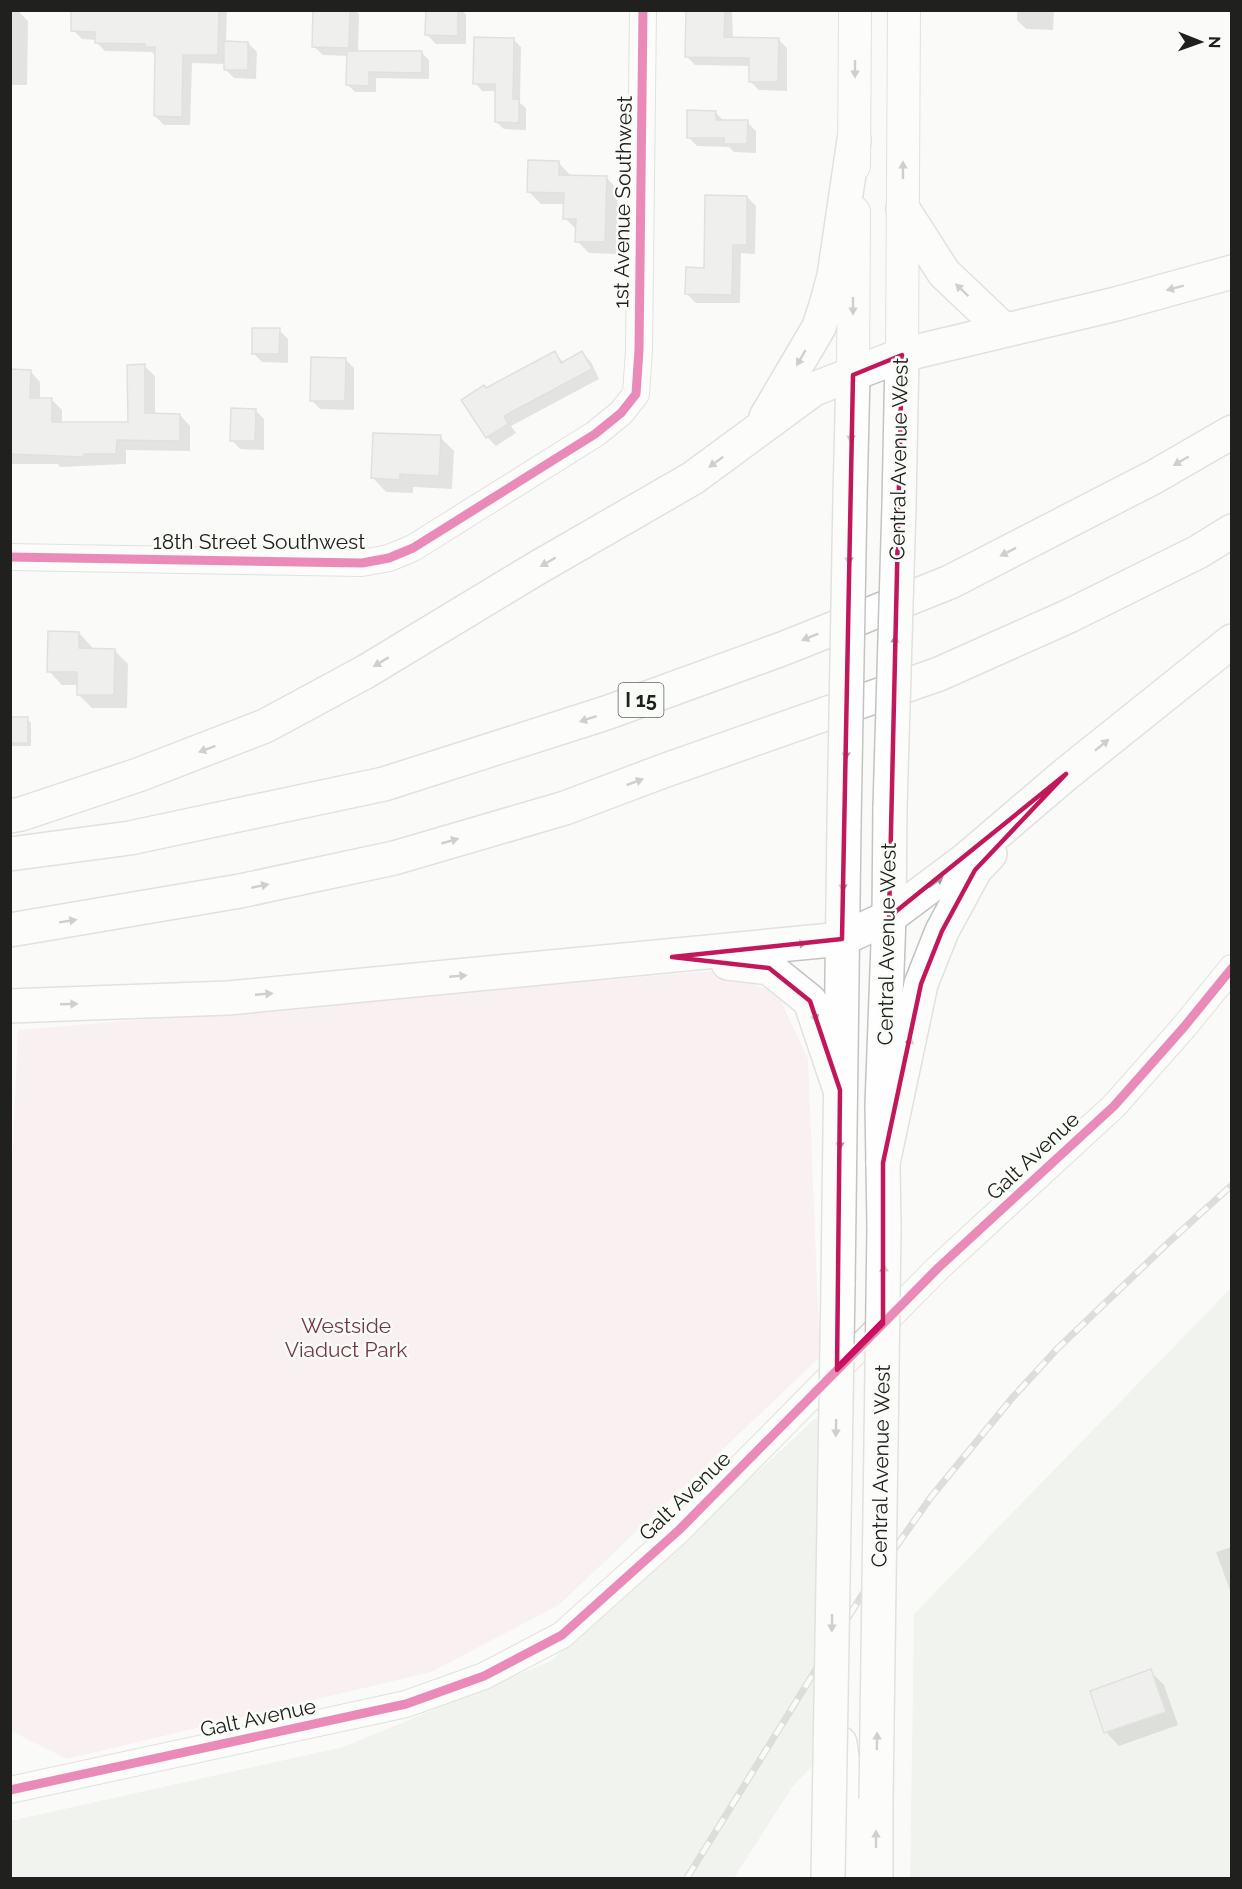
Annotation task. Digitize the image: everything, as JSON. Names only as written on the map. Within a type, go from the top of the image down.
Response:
[{"type":"highway","points":[[757,432],[819,327],[834,276],[854,140]]},
{"type":"highway","points":[[903,209],[944,273],[1004,330]]},
{"type":"highway","points":[[10,816],[138,775],[265,726],[365,672],[527,574],[693,478],[814,389],[902,355],[1116,304],[1232,272]]},
{"type":"highway","name":"Central Avenue West","points":[[850,1875],[876,1799],[884,1227],[882,1105],[889,917],[902,355]]},
{"type":"highway","name":"Central Avenue West","points":[[850,1875],[831,1675],[853,375]]},
{"type":"highway","name":"I 15","points":[[10,854],[130,838],[384,784],[606,713],[782,649],[950,582],[1154,477],[1232,432]]},
{"type":"highway","points":[[10,930],[240,891],[394,858],[565,808],[939,674],[1069,616],[1188,557],[1232,531]]},
{"type":"highway","points":[[10,1006],[228,998],[842,939],[889,917],[964,861],[1066,774],[1232,641]]},
{"type":"highway","points":[[883,1163],[921,984],[942,931],[975,870],[1066,774]]},
{"type":"highway","points":[[672,957],[769,968],[810,1001],[840,1090]]},
{"type":"street","name":"1st Avenue Southwest","points":[[636,394],[639,350],[644,10]]},
{"type":"street","name":"Central Avenue West","points":[[853,375],[855,10]]},
{"type":"street","name":"Central Avenue West","points":[[902,355],[904,10]]},
{"type":"street","name":"18th Street Southwest","points":[[10,557],[362,563],[389,558],[413,548],[595,434],[621,413],[636,394]]},
{"type":"street","name":"Galt Avenue","points":[[10,1790],[406,1704],[484,1676],[562,1635],[679,1530],[938,1268],[1114,1106],[1184,1027],[1232,968]]},
{"type":"highlighted area","points":[[902,355],[889,917],[1066,774],[975,870],[942,931],[921,984],[883,1163],[883,1324],[837,1370],[840,1090],[810,1001],[769,968],[672,957],[842,939],[853,375]]},
{"type":"shaded area","points":[[1231,1288],[1231,1878],[910,1878],[914,1614]]},
{"type":"shaded area","points":[[818,1416],[814,1764],[793,1786],[734,1878],[11,1878],[10,1821],[343,1747],[551,1661]]},
{"type":"green space","name":"Westside Viaduct Park","points":[[723,970],[778,995],[808,1059],[820,1357],[559,1605],[431,1672],[67,1759],[11,1731],[10,1215],[18,1030]]},
{"type":"building","points":[[71,10],[219,10],[218,55],[183,55],[182,117],[154,116],[155,47],[145,47],[145,44],[95,43],[95,32],[71,31]]},
{"type":"building","points":[[313,10],[350,10],[349,48],[312,47]]},
{"type":"building","points":[[426,10],[458,10],[458,36],[425,35]]},
{"type":"building","points":[[686,10],[725,10],[724,37],[779,38],[778,82],[749,82],[749,58],[685,57]]},
{"type":"building","points":[[474,37],[514,38],[513,99],[519,99],[519,123],[495,122],[495,84],[473,84]]},
{"type":"building","points":[[224,41],[248,42],[248,70],[224,70]]},
{"type":"building","points":[[347,51],[422,51],[422,73],[369,72],[369,86],[346,85]]},
{"type":"building","points":[[687,110],[716,111],[716,120],[748,120],[747,144],[724,144],[724,138],[687,138]]},
{"type":"building","points":[[528,160],[559,161],[559,175],[607,176],[605,242],[575,242],[576,219],[563,219],[564,193],[527,192]]},
{"type":"building","points":[[705,195],[747,196],[747,245],[733,245],[732,295],[685,294],[686,267],[704,268]]},
{"type":"building","points":[[252,328],[280,328],[279,354],[252,354]]},
{"type":"building","points":[[555,351],[561,363],[582,351],[592,369],[504,416],[508,424],[486,438],[461,400],[484,385],[486,388]]},
{"type":"building","points":[[311,357],[346,358],[345,401],[310,401]]},
{"type":"building","points":[[145,364],[145,413],[180,414],[180,441],[117,440],[116,454],[84,454],[84,457],[10,454],[10,369],[31,370],[30,398],[52,398],[52,422],[128,422],[127,365]]},
{"type":"building","points":[[231,408],[256,409],[255,441],[230,441]]},
{"type":"building","points":[[373,433],[441,435],[439,476],[400,474],[400,480],[371,478]]},
{"type":"building","points":[[48,631],[79,632],[79,648],[115,649],[114,695],[77,695],[77,672],[47,672]]},
{"type":"building","points":[[10,717],[28,717],[28,743],[10,743]]},
{"type":"building","points":[[1151,1669],[1166,1712],[1104,1733],[1090,1691]]},
{"type":"railway","points":[[687,1878],[862,1595],[931,1497],[1013,1397],[1058,1348],[1232,1185]]},
{"type":"cycle path","points":[[10,557],[362,563],[389,558],[413,548],[595,434],[621,413],[636,394],[639,350],[643,10]]},
{"type":"cycle path","points":[[10,1790],[406,1704],[484,1676],[562,1635],[679,1530],[938,1268],[1114,1106],[1184,1027],[1232,968]]}]
